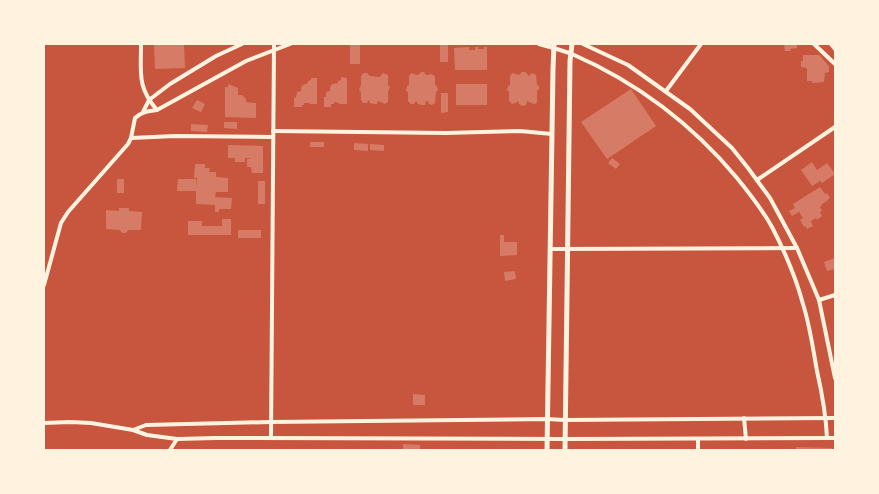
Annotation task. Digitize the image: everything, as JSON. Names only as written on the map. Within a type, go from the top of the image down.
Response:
[{"type":"street","points":[[141,44],[142,84],[149,100],[158,110]]},
{"type":"street","points":[[44,285],[61,223],[68,212],[125,148],[131,138],[135,118],[143,112],[149,100],[170,84],[216,56],[242,44]]},
{"type":"street","points":[[271,438],[274,44]]},
{"type":"street","points":[[143,112],[158,110],[246,61],[290,44]]},
{"type":"street","points":[[539,44],[554,46],[570,53],[624,80],[647,94],[680,120],[718,156],[759,205],[772,226],[795,279],[804,306],[826,418],[828,438]]},
{"type":"street","points":[[565,450],[570,53],[572,44]]},
{"type":"street","points":[[583,44],[628,65],[690,109],[732,148],[757,180],[770,198],[797,248],[819,300],[835,378]]},
{"type":"street","points":[[666,91],[701,44]]},
{"type":"street","points":[[814,44],[835,64]]},
{"type":"street","points":[[831,44],[835,49]]},
{"type":"street","points":[[547,450],[554,46]]},
{"type":"street","points":[[757,180],[835,127]]},
{"type":"street","points":[[273,130],[446,133],[516,131],[552,134]]},
{"type":"street","points":[[131,138],[175,136],[273,137]]},
{"type":"street","points":[[551,249],[797,248]]},
{"type":"street","points":[[819,300],[835,295]]},
{"type":"street","points":[[744,418],[746,438]]},
{"type":"street","points":[[133,430],[146,425],[270,422],[835,418]]},
{"type":"street","points":[[44,423],[91,423],[133,430],[147,435],[177,439],[835,438]]},
{"type":"street","points":[[170,450],[177,439]]},
{"type":"street","points":[[698,439],[698,450]]},
{"type":"building","points":[[154,44],[184,44],[185,68],[155,69]]},
{"type":"building","points":[[350,44],[360,44],[360,64],[350,64]]},
{"type":"building","points":[[440,44],[448,44],[448,62],[440,62]]},
{"type":"building","points":[[784,44],[797,44],[797,48],[785,51]]},
{"type":"building","points":[[469,47],[469,50],[475,50],[475,47],[484,49],[484,47],[487,47],[487,70],[455,70],[454,48]]},
{"type":"building","points":[[803,55],[819,55],[829,66],[829,72],[825,73],[824,82],[812,83],[812,81],[807,81],[807,68],[801,67]]},
{"type":"building","points":[[424,72],[426,75],[431,74],[435,76],[435,85],[438,90],[435,103],[432,105],[428,101],[426,101],[425,105],[421,105],[416,101],[414,104],[411,104],[408,101],[408,92],[406,91],[409,85],[409,76],[411,73],[418,75]]},
{"type":"building","points":[[522,72],[529,76],[532,73],[536,75],[537,85],[539,86],[537,103],[534,104],[527,101],[526,105],[522,106],[518,101],[512,104],[509,101],[509,92],[507,90],[510,85],[510,76],[512,73],[519,75]]},
{"type":"building","points":[[364,73],[380,77],[383,73],[388,75],[388,85],[390,87],[388,102],[385,104],[378,101],[377,104],[374,104],[370,103],[369,100],[367,103],[363,103],[359,90],[361,76]]},
{"type":"building","points":[[341,77],[347,78],[347,104],[334,102],[334,104],[331,104],[331,107],[324,107],[326,92],[330,91],[332,84],[338,83],[341,80]]},
{"type":"building","points":[[311,78],[317,78],[317,104],[304,103],[302,107],[294,107],[294,97],[296,98],[297,92],[301,91],[301,87],[308,83]]},
{"type":"building","points":[[228,84],[238,88],[238,95],[242,95],[246,102],[256,103],[256,118],[225,117],[225,87],[228,87]]},
{"type":"building","points":[[456,84],[487,84],[487,105],[456,105]]},
{"type":"building","points":[[631,89],[656,126],[607,159],[581,122]]},
{"type":"building","points":[[441,93],[448,93],[448,112],[441,113]]},
{"type":"building","points":[[197,100],[205,104],[201,112],[192,108]]},
{"type":"building","points":[[224,122],[237,122],[237,129],[224,128]]},
{"type":"building","points":[[191,124],[208,125],[207,132],[191,131]]},
{"type":"building","points":[[310,142],[324,142],[324,147],[310,147]]},
{"type":"building","points":[[354,143],[368,144],[368,151],[354,150]]},
{"type":"building","points":[[370,144],[384,145],[384,151],[370,150]]},
{"type":"building","points":[[228,145],[263,146],[263,173],[252,173],[251,167],[247,167],[247,159],[252,158],[245,158],[245,162],[235,162],[235,158],[228,158]]},
{"type":"building","points":[[612,158],[620,164],[616,169],[608,163]]},
{"type":"building","points":[[812,162],[817,170],[827,163],[835,174],[822,183],[820,181],[812,186],[801,170]]},
{"type":"building","points":[[195,164],[205,164],[205,168],[210,168],[209,172],[216,172],[216,177],[228,178],[228,192],[216,192],[215,197],[232,198],[231,209],[219,209],[219,212],[215,212],[215,205],[196,204],[196,191],[177,191],[178,179],[196,179],[196,188],[197,178],[194,178]]},
{"type":"building","points":[[117,179],[124,179],[124,193],[117,193]]},
{"type":"building","points":[[258,181],[265,181],[265,204],[258,204]]},
{"type":"building","points":[[820,187],[830,198],[820,207],[822,216],[817,220],[816,218],[811,221],[813,226],[807,229],[800,220],[803,218],[799,212],[792,216],[789,211],[795,208],[793,204]]},
{"type":"building","points":[[119,208],[129,208],[129,211],[142,212],[141,230],[128,230],[126,233],[123,233],[120,230],[106,229],[106,210],[119,211]]},
{"type":"building","points":[[222,219],[231,219],[231,235],[188,235],[188,221],[202,221],[202,226],[222,226]]},
{"type":"building","points":[[238,230],[261,230],[261,238],[238,238]]},
{"type":"building","points":[[500,235],[504,235],[504,242],[517,242],[517,255],[500,256]]},
{"type":"building","points":[[835,258],[835,269],[827,271],[824,262]]},
{"type":"building","points":[[515,271],[516,279],[505,281],[504,272]]},
{"type":"building","points":[[413,394],[425,395],[425,405],[413,405]]},
{"type":"building","points":[[403,444],[420,445],[420,450],[403,450]]},
{"type":"building","points":[[796,447],[832,448],[832,450],[796,450]]}]
